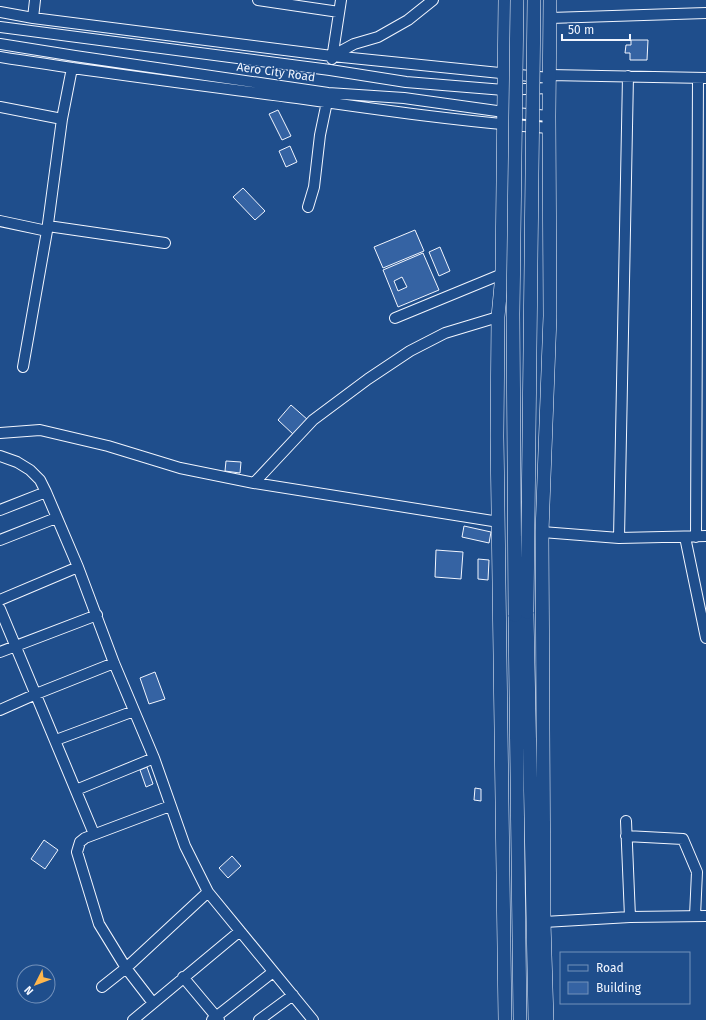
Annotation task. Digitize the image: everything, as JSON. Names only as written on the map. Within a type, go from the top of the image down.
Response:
[{"type":"main road","points":[[505,0],[502,274],[498,317],[497,436],[505,1020]]},
{"type":"main road","points":[[517,0],[513,314],[521,614],[535,1020]]},
{"type":"main road","points":[[520,1020],[521,614],[534,0]]},
{"type":"main road","points":[[547,1020],[544,922],[542,532],[550,316],[550,0]]},
{"type":"street","points":[[33,18],[35,0]]},
{"type":"street","points":[[258,0],[339,12]]},
{"type":"street","points":[[330,70],[341,0]]},
{"type":"street","points":[[332,56],[354,44],[378,37],[408,20],[433,0]]},
{"type":"street","points":[[0,12],[33,18],[332,56],[549,80],[628,76],[702,78],[696,537],[706,638]]},
{"type":"street","points":[[550,18],[706,13]]},
{"type":"street","name":"Aero City Road","points":[[0,27],[330,70],[406,82],[504,90],[549,80]]},
{"type":"street","name":"Aero City Road","points":[[0,44],[328,98],[404,98],[504,112],[549,122]]},
{"type":"street","points":[[0,57],[72,68],[328,98],[503,125],[549,122]]},
{"type":"street","points":[[23,367],[47,228],[62,119],[72,68]]},
{"type":"street","points":[[619,538],[628,76]]},
{"type":"street","points":[[308,207],[314,187],[320,135],[328,98]]},
{"type":"street","points":[[0,107],[62,119]]},
{"type":"street","points":[[0,221],[164,243]]},
{"type":"street","points":[[395,318],[502,274]]},
{"type":"street","points":[[254,483],[313,420],[368,379],[410,351],[445,333],[498,317]]},
{"type":"street","points":[[0,433],[40,430],[108,446],[180,468],[254,483],[499,522]]},
{"type":"street","points":[[0,456],[17,462],[30,470],[40,480],[46,492],[78,567],[114,663],[154,758],[185,846],[208,892],[314,1020]]},
{"type":"street","points":[[0,510],[46,492]]},
{"type":"street","points":[[0,540],[56,518]]},
{"type":"street","points":[[542,532],[619,538],[696,537]]},
{"type":"street","points":[[0,600],[78,567]]},
{"type":"street","points":[[0,609],[94,834]]},
{"type":"street","points":[[0,652],[97,615]]},
{"type":"street","points":[[0,710],[114,663]]},
{"type":"street","points":[[56,740],[134,711]]},
{"type":"street","points":[[76,790],[154,758]]},
{"type":"street","points":[[153,1003],[126,968],[98,924],[77,852],[80,842],[94,834],[170,806]]},
{"type":"street","points":[[626,821],[630,918]]},
{"type":"street","points":[[626,836],[683,839],[697,872],[695,916]]},
{"type":"street","points":[[102,987],[126,968],[208,892]]},
{"type":"street","points":[[544,922],[706,916]]},
{"type":"street","points":[[133,1020],[240,930]]},
{"type":"street","points":[[183,977],[216,1019],[273,972]]},
{"type":"street","points":[[259,1020],[294,995]]},
{"type":"building","points":[[631,40],[648,40],[647,60],[630,60],[630,53],[625,53],[626,45],[631,45]]},
{"type":"building","points":[[278,110],[291,136],[282,140],[269,114]]},
{"type":"building","points":[[290,146],[297,162],[286,167],[279,151]]},
{"type":"building","points":[[243,188],[265,211],[255,220],[233,197]]},
{"type":"building","points":[[415,230],[424,251],[383,268],[374,247]]},
{"type":"building","points":[[440,247],[450,271],[439,276],[429,252]]},
{"type":"building","points":[[423,253],[439,290],[398,307],[383,270]],"holes":[[[402,277],[407,287],[398,291],[394,281]]]},
{"type":"building","points":[[291,405],[308,420],[294,435],[278,420]]},
{"type":"building","points":[[226,461],[241,462],[240,473],[225,471]]},
{"type":"building","points":[[464,526],[491,532],[489,543],[462,537]]},
{"type":"building","points":[[436,550],[463,552],[461,579],[435,577]]},
{"type":"building","points":[[478,559],[489,560],[488,580],[478,579]]},
{"type":"building","points":[[155,672],[165,699],[149,704],[140,678]]},
{"type":"building","points":[[147,767],[153,784],[146,787],[140,770]]},
{"type":"building","points":[[475,788],[481,789],[481,801],[474,800]]},
{"type":"building","points":[[44,840],[58,850],[45,869],[31,859]]},
{"type":"building","points":[[232,856],[241,866],[228,878],[219,868]]}]
